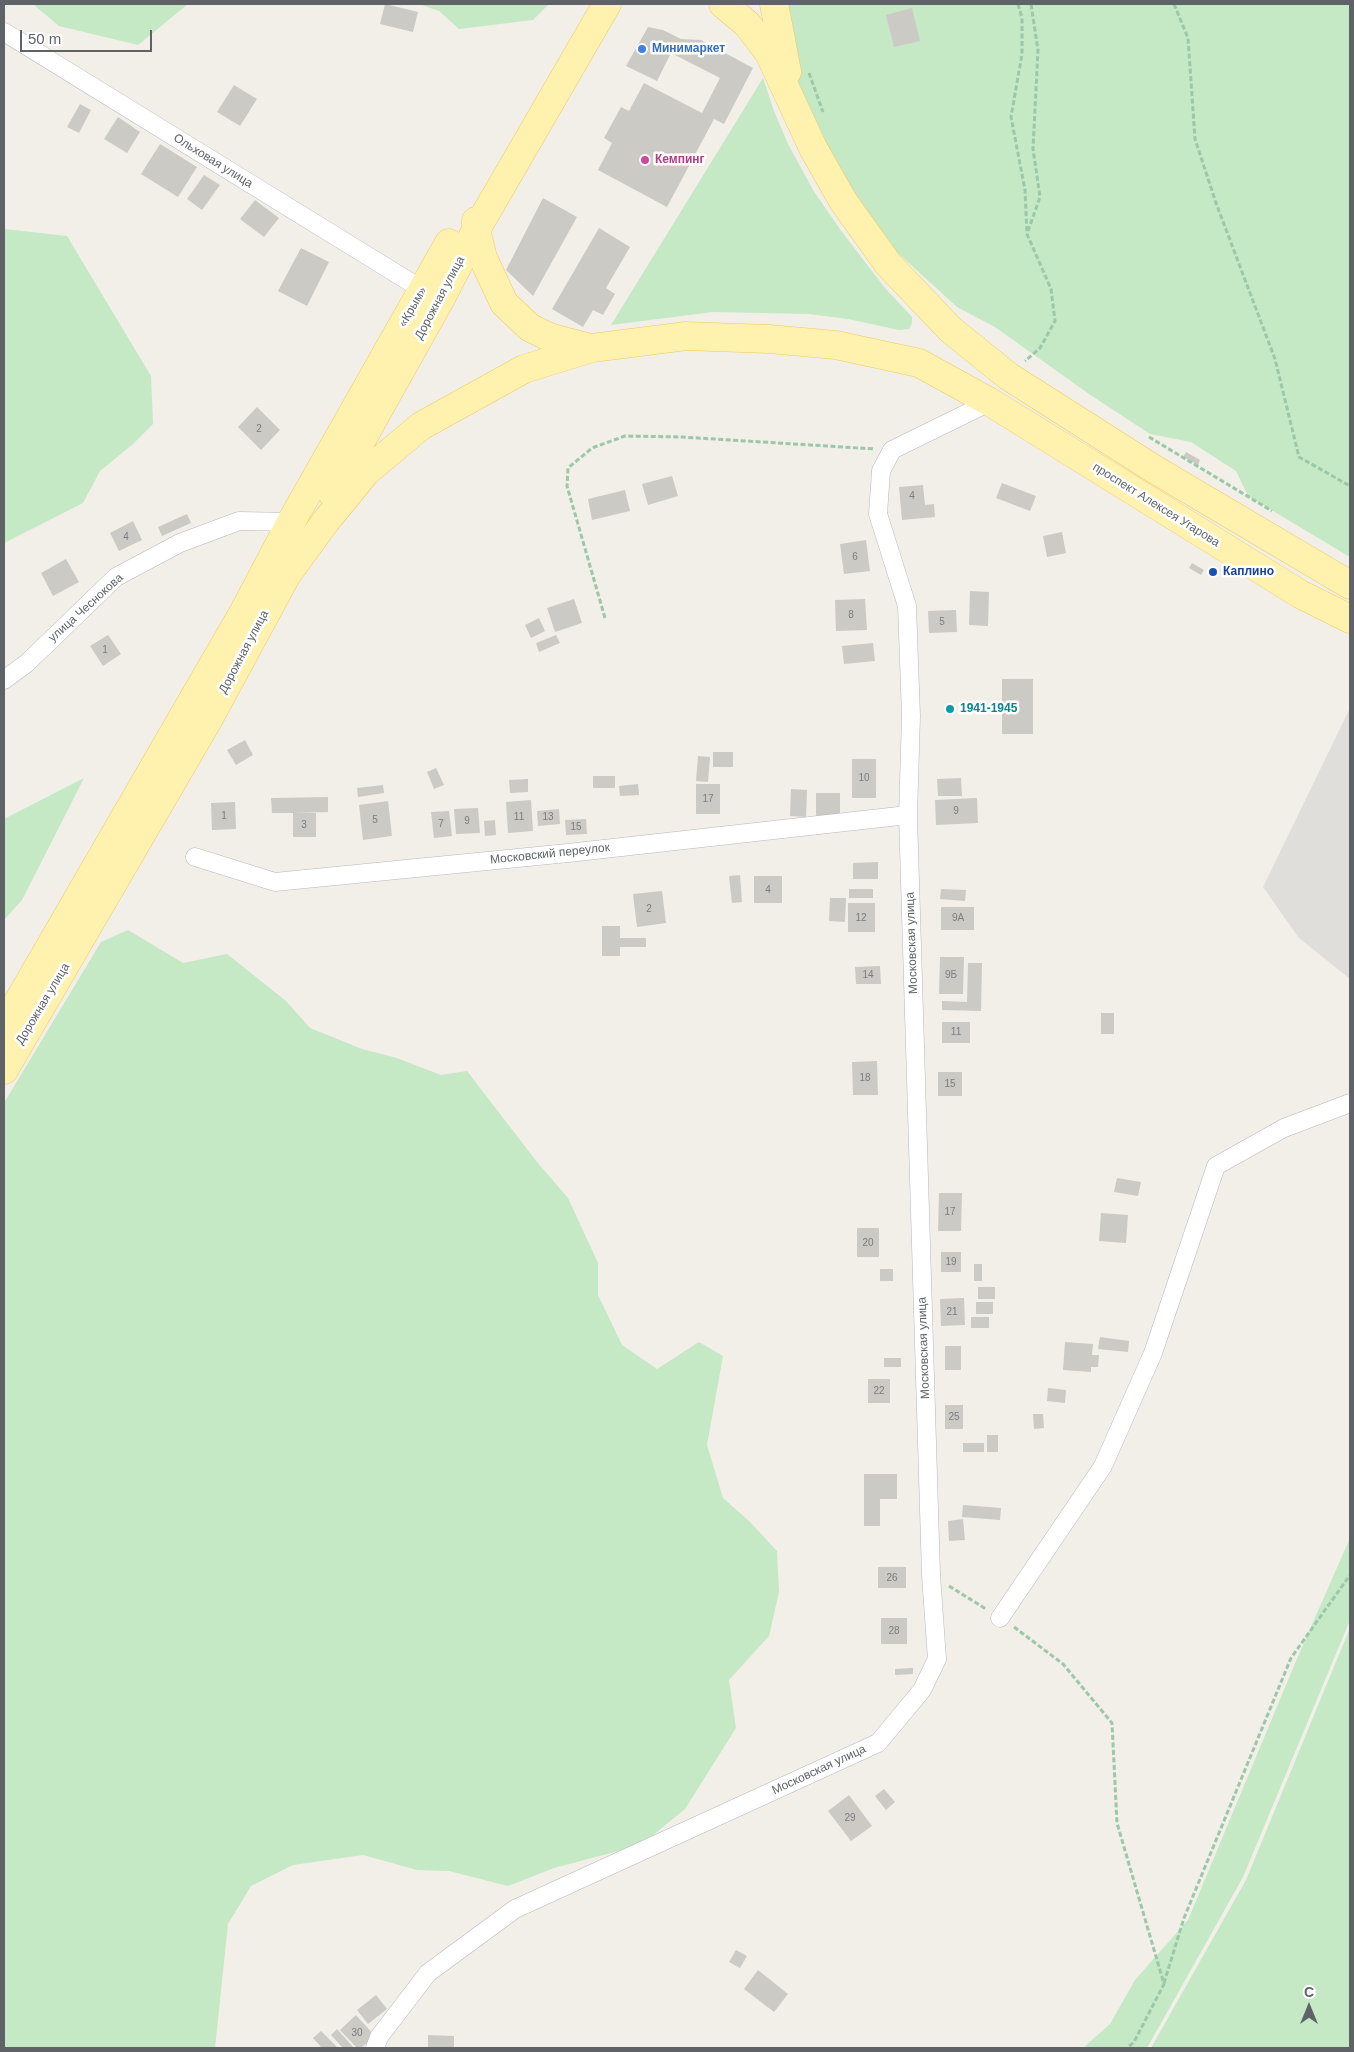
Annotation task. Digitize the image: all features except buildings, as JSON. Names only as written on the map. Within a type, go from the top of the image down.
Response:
[{"type":"main road","name":"«Крым»","points":[[243,613],[291,522],[476,194],[587,4]]},
{"type":"main road","points":[[476,230],[607,4]]},
{"type":"main road","points":[[723,4],[747,24],[769,53],[792,100],[812,148],[843,201],[888,264],[951,330],[1020,365],[1154,469],[1350,585]]},
{"type":"main road","points":[[774,4],[792,100]]},
{"type":"main road","points":[[476,194],[476,230],[483,258],[504,303],[529,328],[549,337],[592,348]]},
{"type":"main road","name":"Дорожная улица","points":[[4,1070],[207,722],[283,580],[440,300],[476,230]]},
{"type":"main road","name":"проспект Алексея Угарова","points":[[592,348],[686,336],[769,339],[836,345],[919,362],[990,402],[1300,594],[1350,619]]},
{"type":"main road","points":[[283,580],[326,521],[366,472],[420,426],[524,369],[592,348]]},
{"type":"main road","points":[[990,402],[1020,365]]},
{"type":"main road","name":"Дорожная улица","points":[[4,1026],[243,613]]},
{"type":"street","name":"Ольховая улица","points":[[4,32],[423,290]]},
{"type":"street","points":[[892,450],[990,402]]},
{"type":"street","name":"Московская улица","points":[[375,2048],[379,2037],[428,1973],[515,1909],[878,1744],[922,1690],[937,1660],[931,1575],[908,815],[910,716],[907,606],[878,514],[881,471],[892,450]]},
{"type":"street","name":"улица Чеснокова","points":[[4,680],[27,663],[116,577],[180,543],[239,520],[291,522]]},
{"type":"street","name":"Московский переулок","points":[[195,857],[275,882],[568,853],[908,815]]},
{"type":"street","points":[[1000,1618],[1103,1466],[1152,1353],[1216,1166],[1284,1128],[1350,1103]]},
{"type":"path","points":[[1018,4],[1022,18],[1022,54],[1011,117],[1025,190],[1027,234],[1051,289],[1055,321],[1040,348],[1020,365]]},
{"type":"path","points":[[1027,234],[1040,197],[1034,148],[1038,50],[1031,4]]},
{"type":"path","points":[[1174,4],[1188,38],[1195,139],[1216,203],[1275,359],[1299,457],[1350,486]]},
{"type":"path","points":[[806,64],[826,119]]},
{"type":"path","points":[[1143,434],[1280,515]]},
{"type":"path","points":[[605,618],[567,486],[568,468],[592,448],[625,436],[682,436],[892,450]]},
{"type":"path","points":[[931,1575],[1000,1618],[1063,1664],[1112,1723],[1117,1823],[1164,1984]]},
{"type":"path","points":[[1127,2048],[1134,2042],[1164,1984],[1184,1918],[1292,1658],[1350,1575]]},
{"type":"shaded area","points":[[1350,708],[1350,979],[1299,938],[1263,887]]},
{"type":"green space","points":[[33,4],[188,4],[138,45],[59,26]]},
{"type":"green space","points":[[419,4],[549,4],[533,20],[459,29],[439,11]]},
{"type":"green space","points":[[787,4],[1350,4],[1350,557],[1248,496],[1236,471],[1191,442],[1150,434],[1089,394],[995,327],[957,307],[898,253],[838,175],[792,73]]},
{"type":"green space","points":[[763,78],[788,144],[813,190],[885,288],[912,317],[909,329],[899,330],[848,319],[809,314],[713,312],[611,325]]},
{"type":"green space","points":[[4,229],[67,236],[151,376],[153,424],[133,444],[100,471],[83,503],[4,543]]},
{"type":"green space","points":[[84,778],[22,900],[4,920],[4,819]]},
{"type":"green space","points":[[128,930],[183,963],[227,954],[286,1001],[310,1028],[362,1049],[397,1058],[441,1075],[467,1071],[537,1162],[568,1198],[598,1263],[598,1295],[622,1345],[657,1369],[699,1342],[723,1356],[707,1445],[723,1498],[749,1521],[777,1551],[779,1592],[769,1636],[729,1680],[736,1728],[685,1809],[641,1845],[554,1868],[508,1886],[449,1871],[417,1870],[363,1855],[293,1865],[251,1886],[228,1924],[215,2048],[4,2048],[4,1103],[101,942]]},
{"type":"green space","points":[[1350,1538],[1350,1620],[1243,1877],[1147,2048],[1083,2048],[1110,2024],[1135,1980],[1188,1920],[1296,1661]]},
{"type":"green space","points":[[1350,1628],[1350,2048],[1151,2048],[1246,1880]]},
{"type":"place","name":"Минимаркет","points":[[642,49]]},
{"type":"place","name":"Кемпинг","points":[[645,160]]},
{"type":"place","name":"Каплино","points":[[1213,572]]},
{"type":"place","name":"1941-1945","points":[[950,709]]}]
